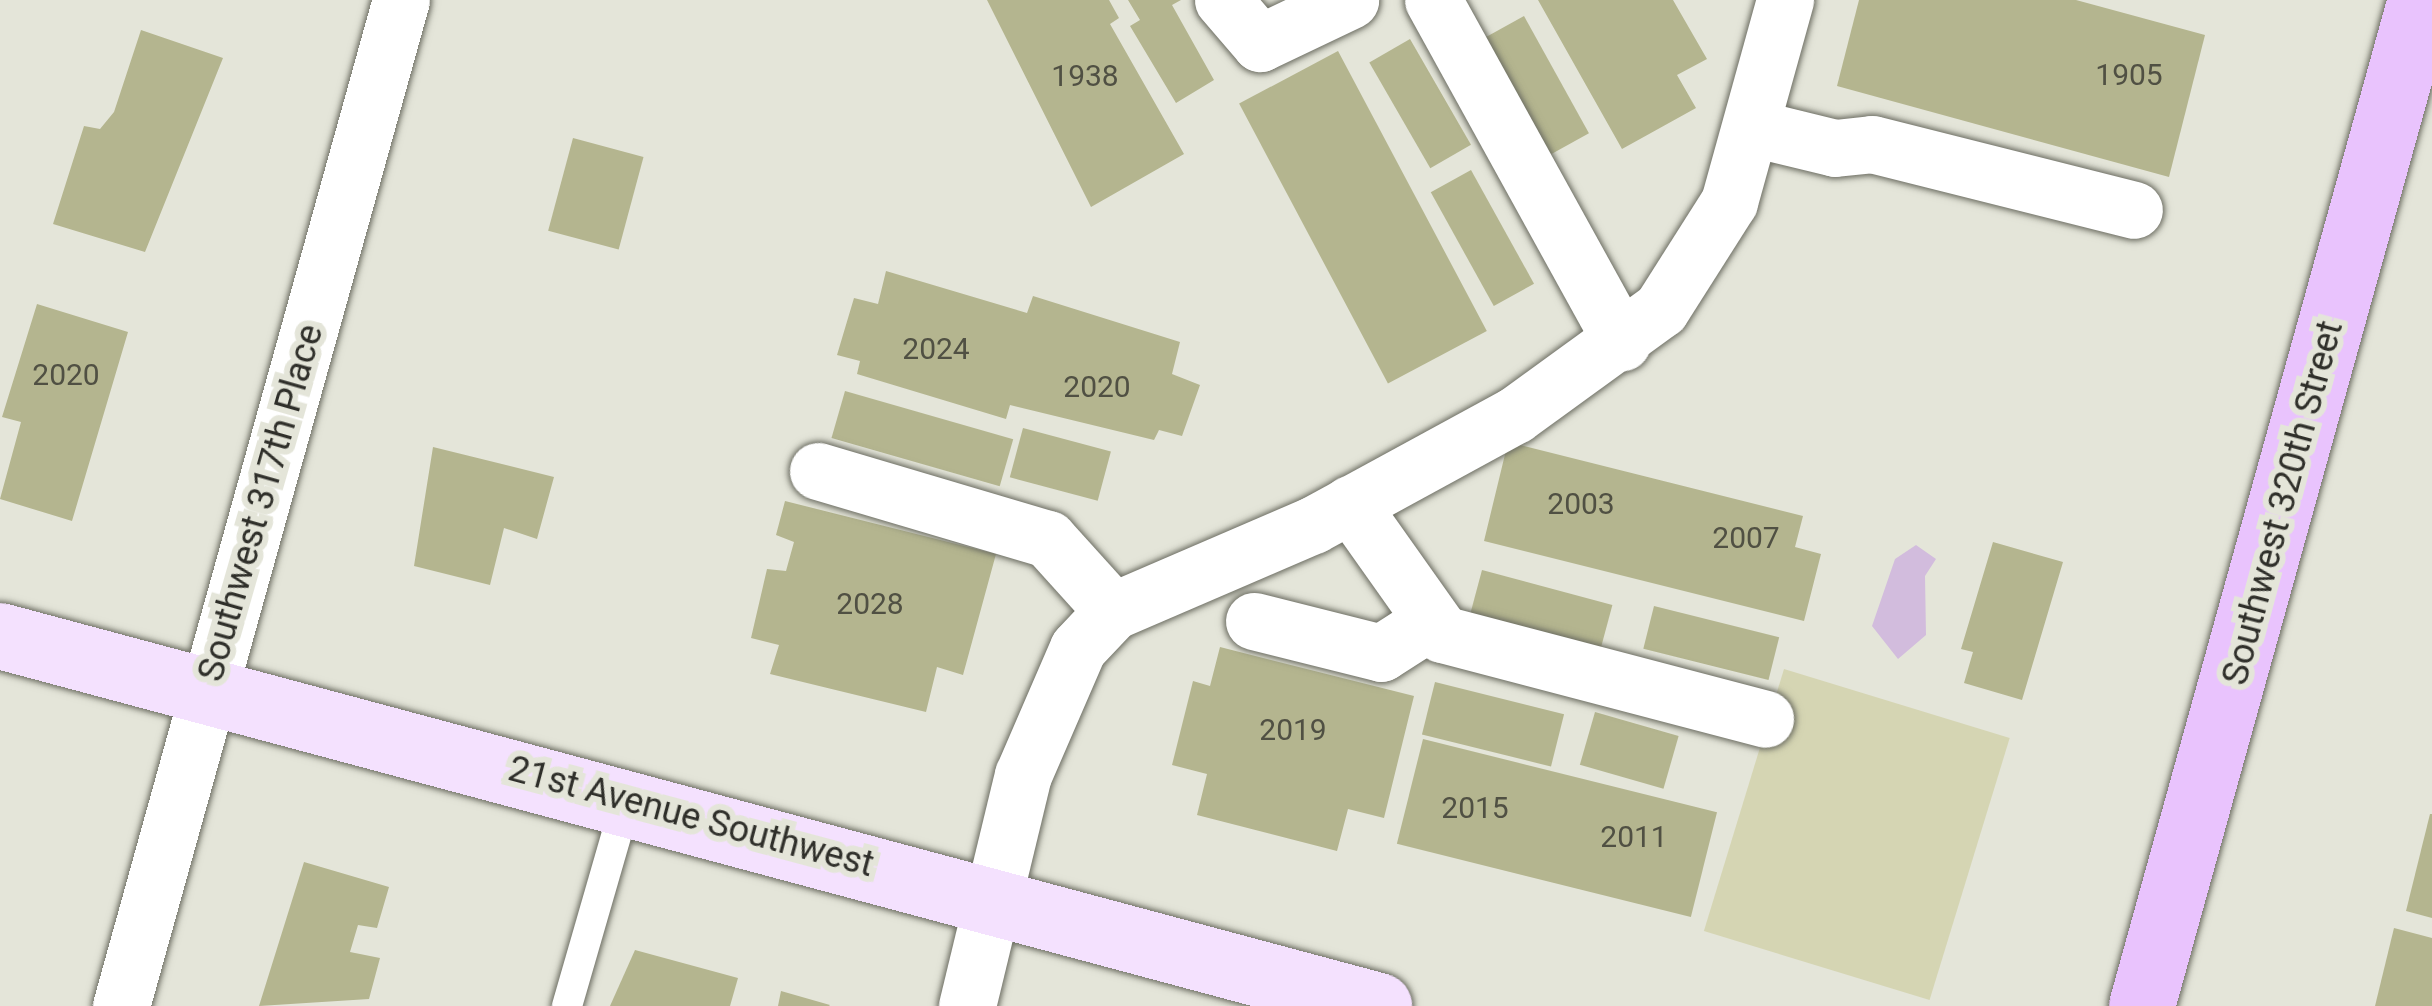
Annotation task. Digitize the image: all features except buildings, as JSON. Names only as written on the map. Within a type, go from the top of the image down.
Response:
[{"type":"main road","name":"Southwest 320th Street","points":[[2142,1006],[2421,0]]},
{"type":"main road","name":"21st Avenue Southwest","points":[[0,637],[627,798],[1379,1006]]},
{"type":"street","name":"Southwest 317th Place","points":[[122,1006],[401,0]]},
{"type":"street","points":[[1223,0],[1260,43],[1350,0]]},
{"type":"street","points":[[1433,0],[1622,342]]},
{"type":"street","points":[[967,1006],[989,900],[1046,710],[1113,611],[1350,504],[1622,342],[1691,272],[1753,128],[1785,0]]},
{"type":"street","points":[[1753,128],[1822,146],[1872,143],[2134,210]]},
{"type":"street","points":[[818,471],[1048,539],[1113,611]]},
{"type":"street","points":[[1350,504],[1428,622],[1469,646],[1765,719]]},
{"type":"street","points":[[1254,621],[1381,653],[1428,622]]},
{"type":"lane","points":[[567,1006],[627,798]]},
{"type":"green space","points":[[1784,669],[2010,738],[1930,1000],[1704,931]]},
{"type":"shaded area","points":[[1916,545],[1936,559],[1925,576],[1926,635],[1898,659],[1872,626],[1895,559]]}]
